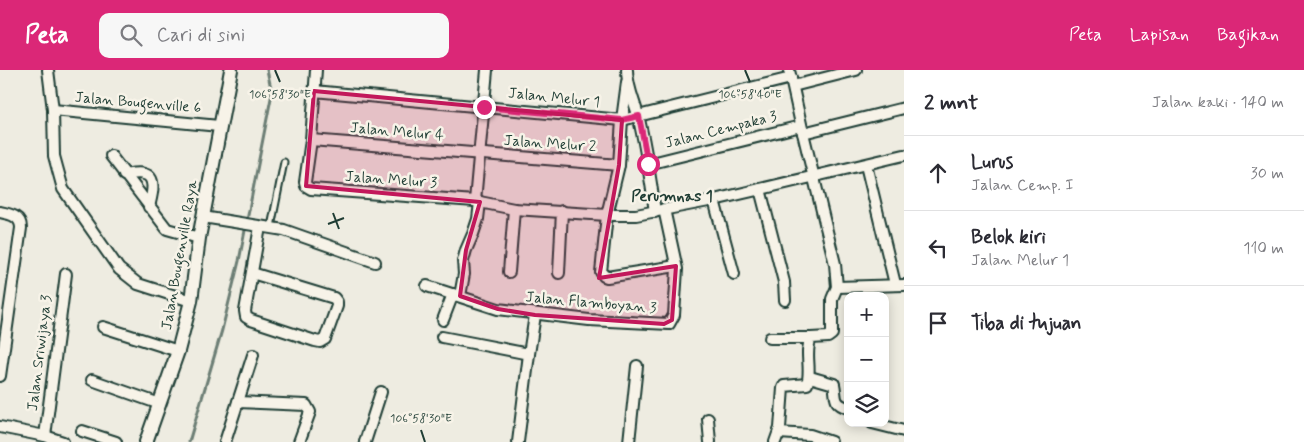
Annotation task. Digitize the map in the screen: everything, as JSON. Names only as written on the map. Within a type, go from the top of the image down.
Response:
[{"type":"street","points":[[48,70],[53,110],[54,156],[63,189],[119,268],[138,284],[191,301]]},
{"type":"street","name":"Jalan Bougenville Raya","points":[[146,442],[178,351],[191,301],[199,238],[231,70]]},
{"type":"street","points":[[311,140],[316,70]]},
{"type":"street","points":[[443,320],[464,274],[466,250],[474,234],[478,219],[477,202],[487,70]]},
{"type":"street","points":[[627,70],[619,164],[607,215],[600,267],[602,274],[607,276],[676,266]]},
{"type":"street","name":"Jalan Melur 1","points":[[314,91],[622,120],[791,78],[851,71]]},
{"type":"street","points":[[770,338],[828,337],[832,334],[832,299],[837,287],[835,264],[791,78]]},
{"type":"street","name":"Jalan Flamboyan 3","points":[[428,286],[498,309],[536,315],[669,324],[674,314],[676,266],[659,211],[639,116],[627,82]]},
{"type":"street","name":"Jalan Cempaka 3","points":[[648,164],[904,108]]},
{"type":"street","name":"Jalan Bougenville 6","points":[[53,110],[219,126]]},
{"type":"street","name":"Jalan Melur 4","points":[[311,140],[480,154]]},
{"type":"street","name":"Jalan Melur 3","points":[[311,140],[305,182],[306,186],[311,189],[477,202],[514,209],[607,215],[636,215],[714,200],[904,155]]},
{"type":"street","name":"Jalan Melur 2","points":[[480,154],[619,164]]},
{"type":"street","points":[[111,156],[167,229],[174,233],[199,238]]},
{"type":"street","points":[[837,287],[899,285],[866,165]]},
{"type":"street","points":[[124,175],[144,173],[148,176],[153,186],[149,206]]},
{"type":"street","points":[[760,189],[784,282],[785,300]]},
{"type":"street","points":[[714,200],[734,274]]},
{"type":"street","points":[[509,272],[514,209]]},
{"type":"street","points":[[559,273],[562,211]]},
{"type":"street","points":[[0,212],[14,216],[21,223],[0,376]]},
{"type":"street","points":[[203,218],[256,227],[271,227],[375,262]]},
{"type":"street","points":[[252,273],[334,298],[337,306],[325,339],[320,342],[315,341],[246,317],[245,311],[252,273],[256,227]]},
{"type":"street","name":"Jalan Sriwijaya 3","points":[[45,436],[66,274]]},
{"type":"street","points":[[518,442],[536,315]]},
{"type":"street","points":[[103,327],[178,351]]},
{"type":"street","points":[[442,337],[529,354]]},
{"type":"street","points":[[811,338],[808,344],[810,377],[807,384],[784,386],[782,388],[780,428],[777,438],[810,435],[831,442]]},
{"type":"street","points":[[225,442],[253,355]]},
{"type":"street","points":[[629,442],[637,366]]},
{"type":"street","points":[[810,377],[834,384],[837,402],[844,407]]},
{"type":"street","points":[[92,380],[160,404]]},
{"type":"street","points":[[365,442],[381,392]]},
{"type":"street","points":[[238,402],[306,405],[310,412],[300,442]]},
{"type":"street","points":[[708,419],[710,442]]},
{"type":"street","points":[[0,426],[63,442]]},
{"type":"street","points":[[888,427],[904,431]]},
{"type":"street","points":[[82,431],[116,442]]},
{"type":"lane","points":[[271,227],[284,162]]},
{"type":"highlighted area","points":[[314,91],[622,120],[619,165],[599,278],[676,266],[672,320],[664,324],[535,315],[498,309],[460,296],[466,250],[480,202],[306,186]]},
{"type":"waterway","points":[[189,442],[222,330],[239,261],[272,93],[267,70]]},
{"type":"district","name":"Perumnas 1","points":[[672,196]]},
{"type":"route","points":[[484,107],[622,120],[639,116],[648,164]]}]
